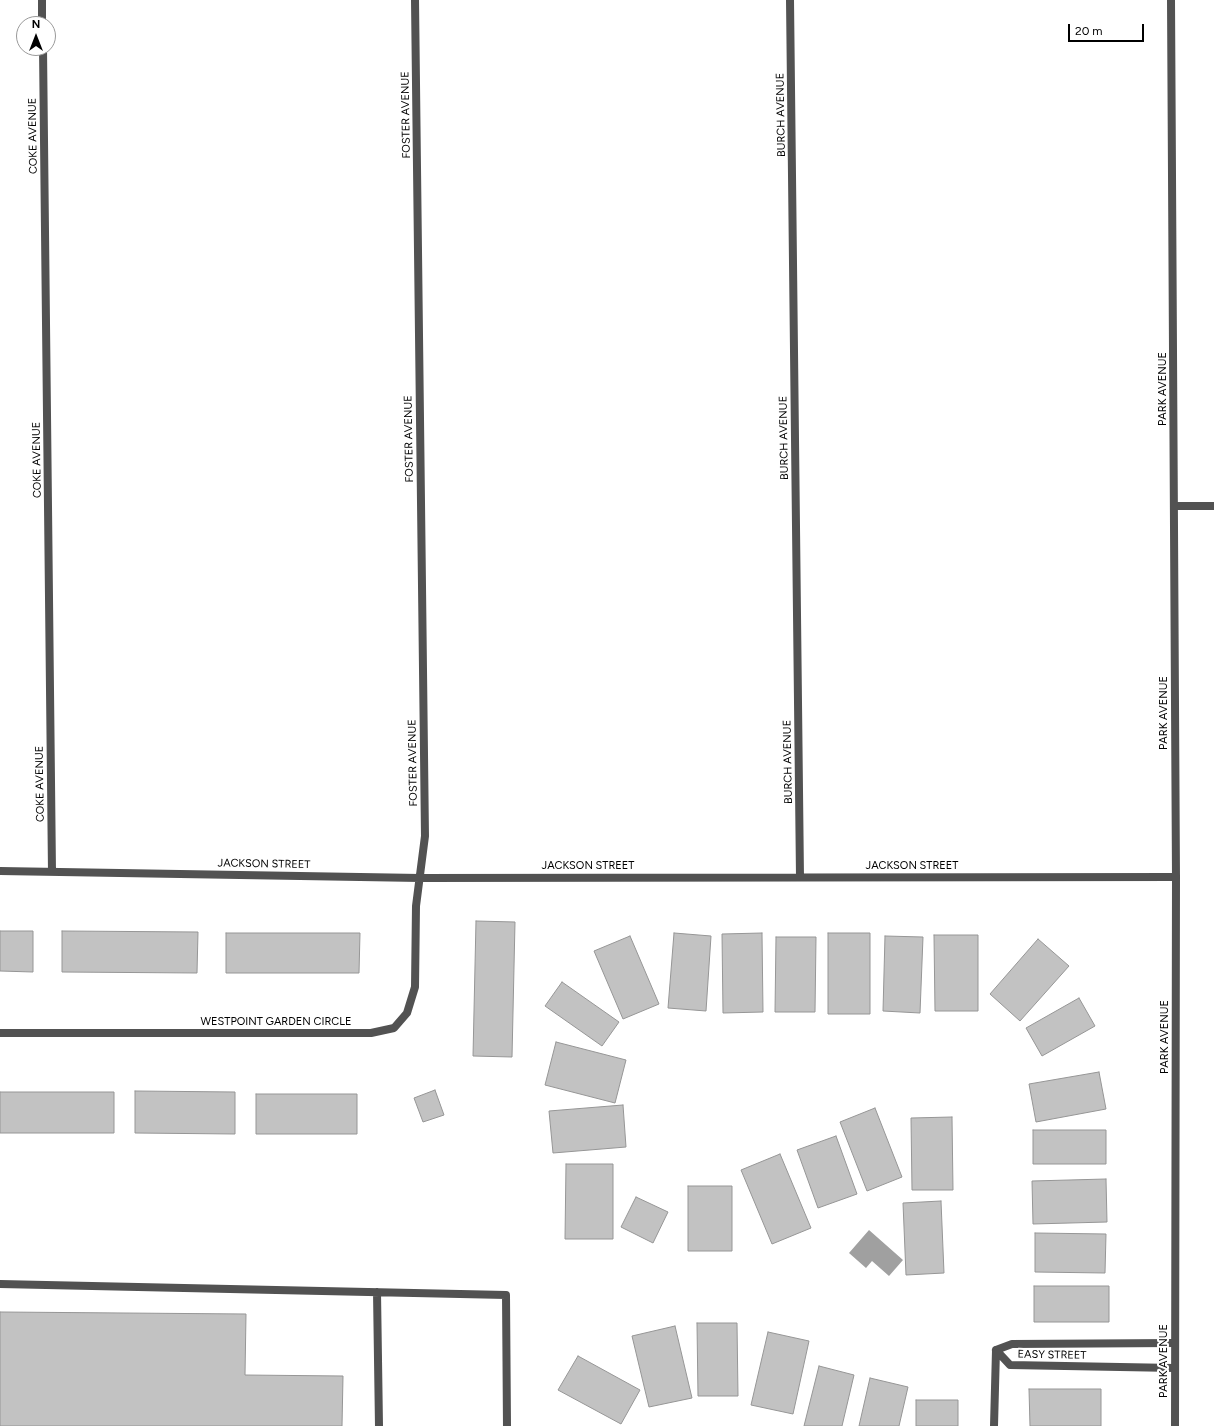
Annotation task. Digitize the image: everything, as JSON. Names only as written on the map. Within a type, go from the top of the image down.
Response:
[{"type":"street","points":[[42,0],[42,16]]},
{"type":"street","name":"FOSTER AVENUE","points":[[415,0],[424,828],[420,878]]},
{"type":"street","name":"BURCH AVENUE","points":[[790,0],[800,877]]},
{"type":"street","name":"PARK AVENUE","points":[[1171,0],[1176,877],[1175,1426]]},
{"type":"street","name":"COKE AVENUE","points":[[43,56],[52,872]]},
{"type":"street","points":[[1174,506],[1214,506]]},
{"type":"street","name":"JACKSON STREET","points":[[0,871],[420,878],[1176,877]]},
{"type":"street","name":"WESTPOINT GARDEN CIRCLE","points":[[0,1033],[371,1033],[394,1028],[407,1013],[415,987],[416,906],[420,878]]},
{"type":"street","points":[[0,1284],[506,1295],[507,1426]]},
{"type":"street","points":[[377,1292],[378,1426]]},
{"type":"street","name":"EASY STREET","points":[[1175,1344],[1012,1344],[996,1350],[1010,1365],[1175,1368]]},
{"type":"street","points":[[994,1426],[996,1350]]},
{"type":"shaded area","points":[[869,1230],[903,1260],[889,1276],[872,1261],[866,1268],[849,1253]]},
{"type":"building","points":[[476,921],[515,922],[512,1057],[473,1056]]},
{"type":"building","points":[[0,931],[33,931],[33,972],[0,971]]},
{"type":"building","points":[[62,931],[198,932],[197,973],[62,972]]},
{"type":"building","points":[[226,933],[360,933],[359,973],[226,973]]},
{"type":"building","points":[[674,933],[711,936],[706,1011],[668,1008]]},
{"type":"building","points":[[762,933],[763,1012],[723,1013],[722,934]]},
{"type":"building","points":[[828,933],[870,933],[870,1014],[828,1014]]},
{"type":"building","points":[[934,935],[978,935],[978,1011],[935,1011]]},
{"type":"building","points":[[630,936],[659,1004],[623,1019],[594,951]]},
{"type":"building","points":[[885,936],[923,937],[920,1013],[883,1011]]},
{"type":"building","points":[[776,937],[816,937],[815,1012],[775,1012]]},
{"type":"building","points":[[1038,939],[1069,966],[1020,1021],[990,994]]},
{"type":"building","points":[[562,982],[619,1022],[602,1046],[545,1006]]},
{"type":"building","points":[[1079,998],[1095,1026],[1042,1056],[1026,1028]]},
{"type":"building","points":[[556,1042],[626,1060],[615,1103],[545,1085]]},
{"type":"building","points":[[1099,1072],[1106,1109],[1036,1122],[1029,1084]]},
{"type":"building","points":[[435,1090],[444,1115],[423,1122],[414,1098]]},
{"type":"building","points":[[135,1091],[235,1092],[235,1134],[135,1133]]},
{"type":"building","points":[[0,1092],[114,1092],[114,1133],[0,1133]]},
{"type":"building","points":[[256,1094],[357,1094],[357,1134],[256,1134]]},
{"type":"building","points":[[623,1105],[626,1147],[553,1153],[549,1111]]},
{"type":"building","points":[[875,1108],[902,1177],[867,1191],[840,1122]]},
{"type":"building","points":[[952,1117],[953,1190],[912,1190],[911,1118]]},
{"type":"building","points":[[1033,1130],[1106,1130],[1106,1164],[1033,1164]]},
{"type":"building","points":[[836,1136],[857,1194],[818,1208],[797,1150]]},
{"type":"building","points":[[780,1154],[811,1228],[772,1244],[741,1170]]},
{"type":"building","points":[[566,1164],[613,1164],[613,1239],[565,1239]]},
{"type":"building","points":[[1106,1179],[1107,1222],[1033,1224],[1032,1181]]},
{"type":"building","points":[[688,1186],[732,1186],[732,1251],[688,1251]]},
{"type":"building","points":[[636,1197],[668,1212],[653,1243],[621,1227]]},
{"type":"building","points":[[941,1201],[944,1273],[906,1275],[903,1203]]},
{"type":"building","points":[[1035,1233],[1106,1234],[1105,1273],[1035,1272]]},
{"type":"building","points":[[1034,1286],[1109,1286],[1109,1322],[1034,1322]]},
{"type":"building","points":[[0,1312],[246,1314],[245,1375],[343,1376],[342,1426],[0,1426]]},
{"type":"building","points":[[697,1323],[737,1323],[738,1396],[698,1396]]},
{"type":"building","points":[[675,1326],[692,1398],[649,1407],[632,1336]]},
{"type":"building","points":[[768,1332],[809,1341],[793,1414],[751,1405]]},
{"type":"building","points":[[578,1356],[640,1390],[621,1424],[558,1390]]},
{"type":"building","points":[[819,1366],[854,1375],[842,1426],[804,1426]]},
{"type":"building","points":[[870,1378],[908,1387],[899,1426],[859,1426]]},
{"type":"building","points":[[1029,1389],[1101,1389],[1101,1426],[1030,1426]]},
{"type":"building","points":[[916,1400],[958,1400],[958,1426],[916,1426]]}]
